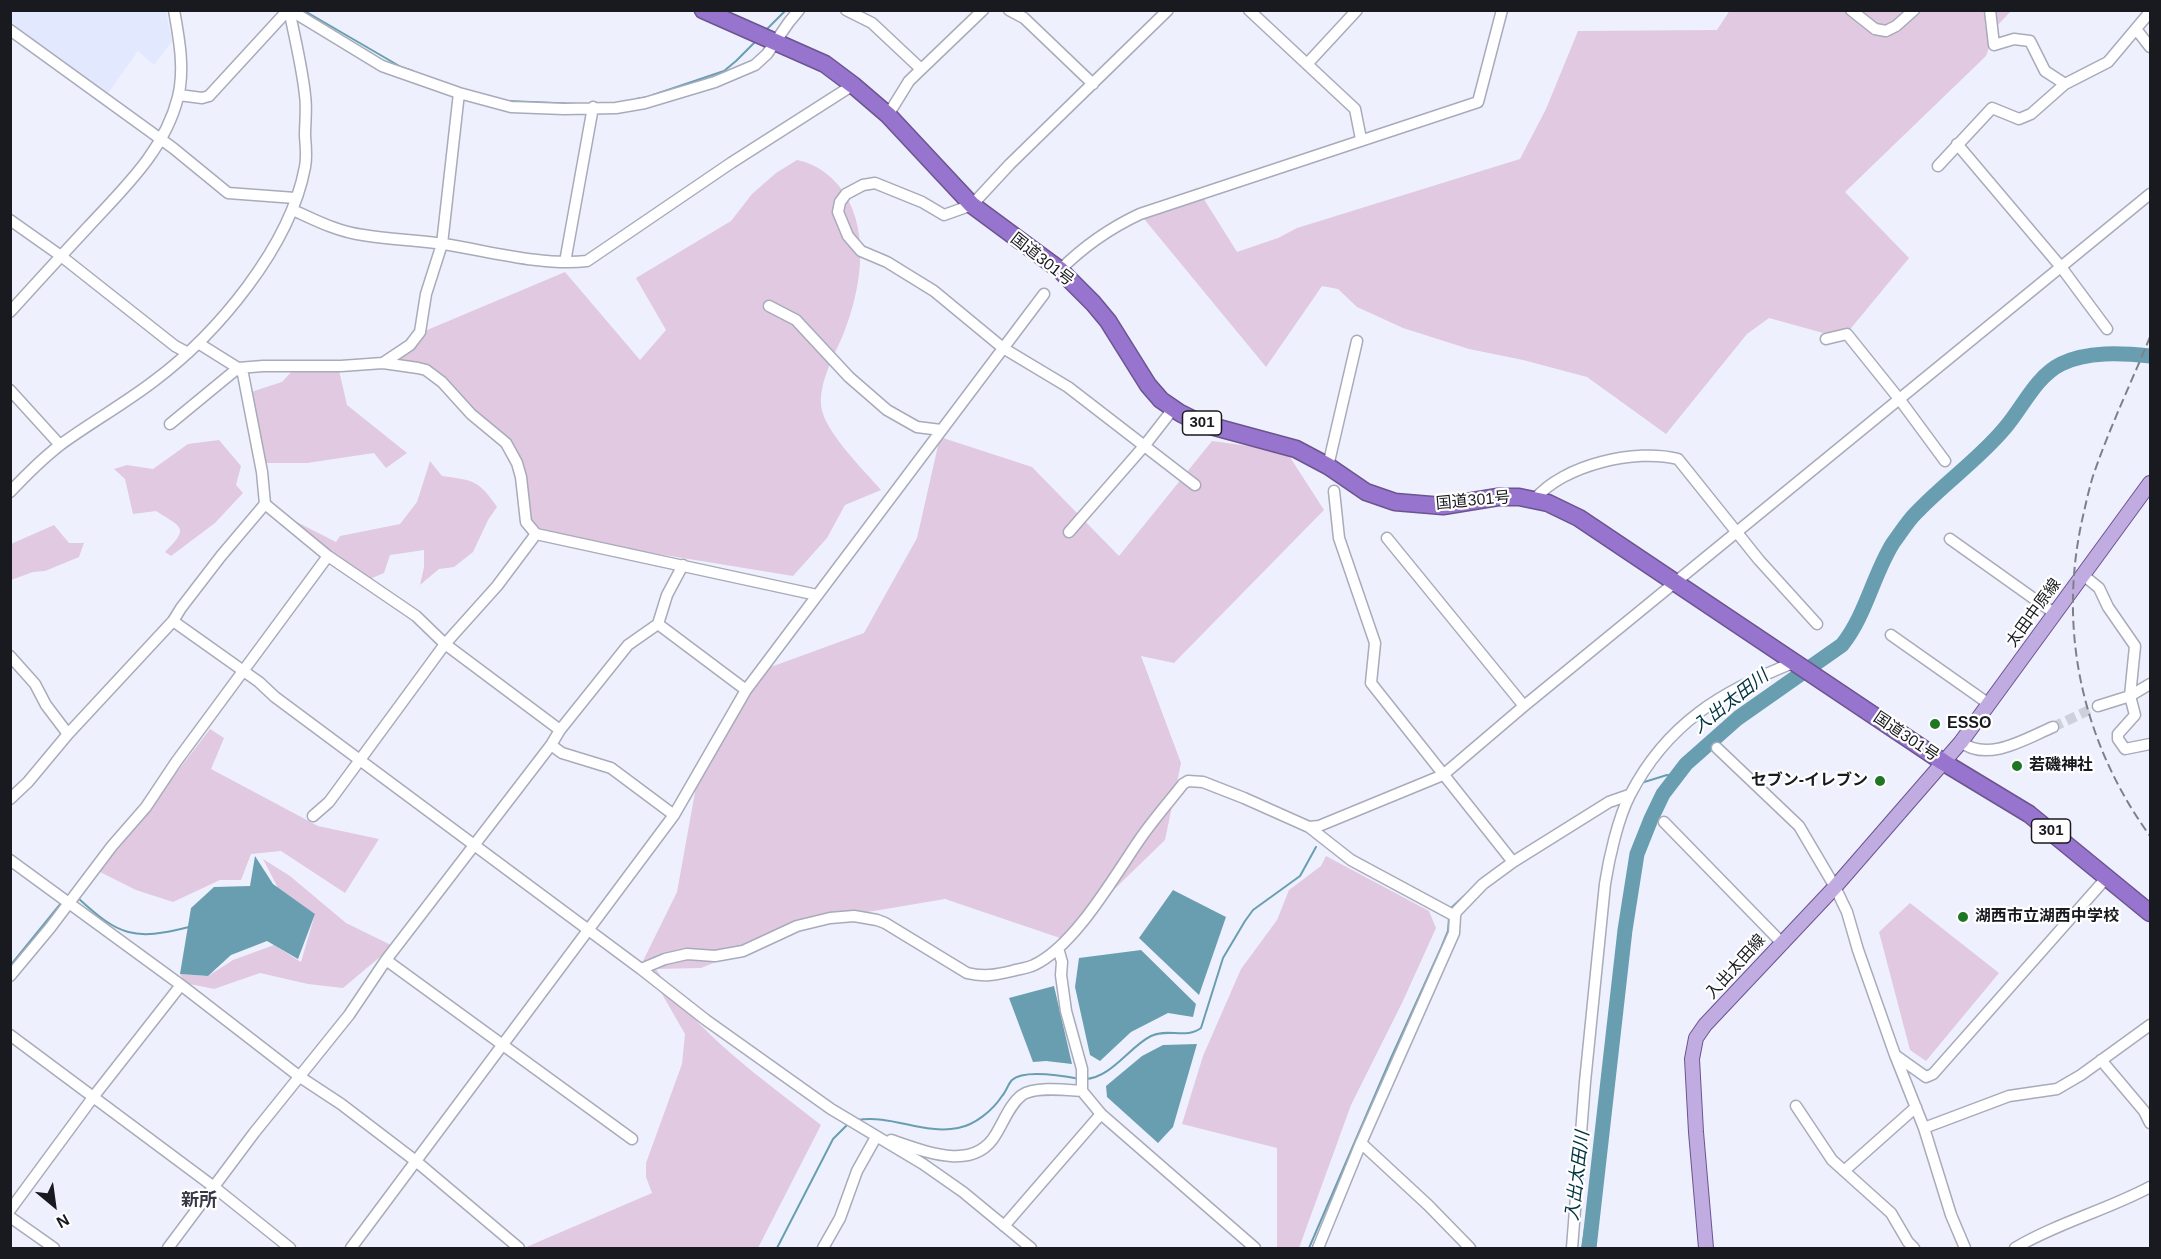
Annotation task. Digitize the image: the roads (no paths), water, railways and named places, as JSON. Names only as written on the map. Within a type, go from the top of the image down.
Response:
[{"type":"highway","name":"国道301号","points":[[703,10],[825,64],[853,85],[888,116],[972,206],[1060,270],[1108,321],[1148,385],[1173,409],[1200,423],[1296,449],[1328,466],[1366,492],[1395,502],[1443,506],[1498,497],[1535,499],[1579,518],[1943,762],[2029,814],[2151,912]]},
{"type":"main road","name":"太田中原線","points":[[1943,762],[1961,742],[2082,574],[2151,483]]},
{"type":"main road","name":"入出太田線","points":[[1706,1248],[1692,1059],[1696,1038],[1705,1025],[1834,887],[1943,762]]},
{"type":"street","points":[[10,312],[142,168],[162,140],[173,116],[179,95],[181,70],[174,10]]},
{"type":"street","points":[[179,95],[202,98],[209,96],[289,10]]},
{"type":"street","points":[[289,10],[382,66],[459,93],[511,107],[564,109],[616,108],[645,103],[715,81],[755,65],[776,42],[799,10]]},
{"type":"street","points":[[10,492],[60,445],[154,382],[198,344],[252,279],[276,242],[293,210],[306,159],[306,96],[289,10]]},
{"type":"street","points":[[846,10],[872,23],[921,69]]},
{"type":"street","points":[[888,116],[909,81],[983,10]]},
{"type":"street","points":[[1009,10],[1024,18],[1093,84]]},
{"type":"street","points":[[1168,10],[1010,164],[972,206],[944,215],[922,202],[875,183],[863,184],[846,194],[840,202],[838,212],[848,236],[861,251],[887,262],[934,291],[1004,348],[1068,387],[1195,485]]},
{"type":"street","points":[[1249,10],[1355,109],[1361,139]]},
{"type":"street","points":[[1307,64],[1357,10]]},
{"type":"street","points":[[1851,10],[1875,29],[1886,32],[1914,10]]},
{"type":"street","points":[[1990,10],[1994,45],[2014,39],[2030,41],[2045,71],[2065,84]]},
{"type":"street","points":[[1060,270],[1091,243],[1119,224],[1140,214],[1478,102],[1499,12]]},
{"type":"street","points":[[1938,166],[1992,108],[2019,119],[2031,114],[2065,84],[2108,62],[2151,12]]},
{"type":"street","points":[[2136,29],[2151,47]]},
{"type":"street","points":[[10,30],[162,140],[228,193],[295,198]]},
{"type":"street","points":[[293,210],[321,223],[362,235],[442,244],[519,257],[565,262],[587,261],[853,85]]},
{"type":"street","points":[[383,363],[410,345],[420,332],[426,294],[442,244],[459,93]]},
{"type":"street","points":[[565,262],[593,107]]},
{"type":"street","points":[[1957,144],[2061,267],[2107,329]]},
{"type":"street","points":[[1309,827],[1319,826],[1443,775],[1524,706],[2151,194]]},
{"type":"street","points":[[10,220],[61,256],[175,346],[188,353]]},
{"type":"street","points":[[351,1248],[674,815],[746,690],[1044,294]]},
{"type":"street","points":[[769,306],[796,320],[849,377],[887,410],[917,427],[940,430]]},
{"type":"street","points":[[1826,339],[1847,334],[1945,461]]},
{"type":"street","points":[[1328,466],[1357,341]]},
{"type":"street","points":[[198,344],[238,368],[243,374],[262,472],[265,504],[328,556],[416,616],[445,644],[560,730]]},
{"type":"street","points":[[170,424],[238,368],[383,363],[426,370],[450,390],[471,414],[506,443],[513,453],[521,477],[526,522],[536,534],[817,595]]},
{"type":"street","points":[[10,390],[60,445]]},
{"type":"street","points":[[1068,532],[1145,445],[1173,409]]},
{"type":"street","points":[[1535,499],[1545,487],[1559,479],[1599,463],[1630,458],[1671,457],[1678,459],[1759,560],[1817,624]]},
{"type":"street","points":[[1334,491],[1339,538],[1375,643],[1371,683],[1513,862]]},
{"type":"street","points":[[10,799],[173,621],[221,556],[265,504]]},
{"type":"street","points":[[313,816],[329,802],[445,644],[497,586],[536,534]]},
{"type":"street","points":[[1387,538],[1524,706]]},
{"type":"street","points":[[1950,539],[2054,613]]},
{"type":"street","points":[[10,976],[50,928],[70,897],[146,807],[176,762],[328,556]]},
{"type":"street","points":[[168,1248],[349,1015],[386,960],[551,745],[560,730],[628,645],[658,624],[667,595],[683,565]]},
{"type":"street","points":[[2082,574],[2098,588],[2135,646],[2130,696],[2135,715],[2118,734],[2118,739],[2125,749],[2151,744]]},
{"type":"street","points":[[173,621],[641,969],[706,1020],[831,1109],[923,1164],[963,1192],[1031,1248]]},
{"type":"street","points":[[658,624],[746,690]]},
{"type":"street","points":[[1891,635],[1989,704]]},
{"type":"street","points":[[10,656],[35,684],[46,705],[68,734]]},
{"type":"street","points":[[1572,1248],[1585,1082],[1605,884],[1610,854],[1629,795],[1651,760],[1677,730],[1696,714],[1720,696],[1795,662]]},
{"type":"street","points":[[2098,706],[2130,696],[2151,684]]},
{"type":"street","points":[[1961,742],[1968,748],[2001,749],[2054,727]]},
{"type":"street","points":[[551,745],[562,753],[611,768],[674,815]]},
{"type":"street","points":[[1717,748],[1798,826],[1847,912],[1895,1055],[1924,1128],[1951,1215],[1965,1248]]},
{"type":"street","points":[[641,969],[665,959],[687,954],[715,956],[742,951],[797,926],[830,918],[854,916],[885,923],[967,973],[980,976],[997,975],[1034,965],[1058,948],[1080,925],[1111,884],[1140,839],[1185,782],[1203,782],[1309,827],[1351,860],[1455,916]]},
{"type":"street","points":[[1318,1248],[1361,1143],[1454,933],[1456,912],[1483,884],[1513,862],[1609,802],[1629,795]]},
{"type":"street","points":[[1664,822],[1782,942]]},
{"type":"street","points":[[10,860],[70,897],[300,1077],[341,1104],[417,1162],[519,1248]]},
{"type":"street","points":[[1895,1055],[1926,1077],[1933,1074],[2108,876]]},
{"type":"street","points":[[1058,948],[1062,963],[1061,975],[1066,1011],[1082,1069],[1082,1091],[1101,1114],[1255,1248]]},
{"type":"street","points":[[386,960],[632,1138]]},
{"type":"street","points":[[10,1210],[94,1096],[181,985]]},
{"type":"street","points":[[1924,1128],[2009,1096],[2056,1089],[2074,1080],[2151,1025]]},
{"type":"street","points":[[10,1035],[214,1187],[290,1248]]},
{"type":"street","points":[[2102,1060],[2144,1111],[2151,1123]]},
{"type":"street","points":[[876,1137],[936,1154],[973,1154],[987,1148],[1014,1103],[1022,1095],[1048,1090],[1082,1091]]},
{"type":"street","points":[[1796,1106],[1832,1160],[1891,1213],[1914,1248]]},
{"type":"street","points":[[1844,1171],[1916,1107]]},
{"type":"street","points":[[1004,1226],[1101,1114]]},
{"type":"street","points":[[823,1248],[840,1218],[857,1171],[876,1137]]},
{"type":"street","points":[[1361,1143],[1428,1205],[1470,1248]]},
{"type":"street","points":[[2015,1248],[2038,1235],[2151,1187]]},
{"type":"street","points":[[10,1217],[54,1248]]},
{"type":"water","points":[[255,856],[273,884],[315,914],[298,959],[267,941],[231,955],[208,976],[180,974],[191,908],[214,887],[250,886]]},
{"type":"water","points":[[1173,890],[1226,917],[1199,995],[1139,938]]},
{"type":"water","points":[[1141,950],[1196,1004],[1193,1017],[1168,1013],[1131,1032],[1100,1061],[1090,1055],[1075,987],[1079,958]]},
{"type":"water","points":[[1054,986],[1072,1064],[1033,1062],[1009,998]]},
{"type":"water","points":[[1197,1044],[1173,1127],[1158,1143],[1107,1097],[1106,1086],[1142,1056],[1163,1045]]},
{"type":"water","points":[[1593,1216],[1595,1248],[1581,1248],[1584,1229]]},
{"type":"waterway","points":[[303,10],[401,67],[413,71]]},
{"type":"waterway","points":[[767,29],[786,10]]},
{"type":"waterway","points":[[653,95],[724,71],[755,42]]},
{"type":"waterway","points":[[636,99],[648,97]]},
{"type":"waterway","points":[[507,101],[579,104]]},
{"type":"waterway","name":"入出太田川","points":[[1589,1248],[1625,930],[1637,854],[1663,794],[1686,764],[1738,718],[1842,645],[1857,621],[1886,555],[1906,524],[1994,440],[2044,377],[2061,364],[2082,357],[2116,354],[2150,356]]},
{"type":"waterway","points":[[1641,783],[1667,775],[1677,776]]},
{"type":"waterway","points":[[1085,1079],[1112,1068],[1151,1036],[1164,1033],[1190,1033],[1201,1028],[1223,958],[1245,921],[1253,910],[1300,876],[1316,847]]},
{"type":"waterway","points":[[1450,909],[1465,895]]},
{"type":"waterway","points":[[78,898],[105,921],[128,932],[154,934],[189,927]]},
{"type":"waterway","points":[[10,966],[62,902]]},
{"type":"waterway","points":[[1309,1248],[1441,948],[1448,931],[1449,918]]},
{"type":"waterway","points":[[857,1120],[882,1120],[933,1129],[958,1128],[971,1124],[989,1111],[1012,1080],[1018,1077],[1044,1074],[1080,1079]]},
{"type":"waterway","points":[[777,1248],[833,1139],[849,1123]]},
{"type":"tunnel","points":[[2053,727],[2098,706]]},
{"type":"railway","points":[[2150,337],[2113,423],[2092,481],[2076,558],[2073,600],[2075,642],[2081,683],[2092,723],[2107,762],[2150,836]]},
{"type":"place","name":"ESSO","points":[[1935,724]]},
{"type":"place","name":"若磯神社","points":[[2017,766]]},
{"type":"place","name":"セブン-イレブン","points":[[1880,781]]},
{"type":"place","name":"湖西市立湖西中学校","points":[[1963,917]]},
{"type":"district","name":"新所","points":[[199,1201]]}]
